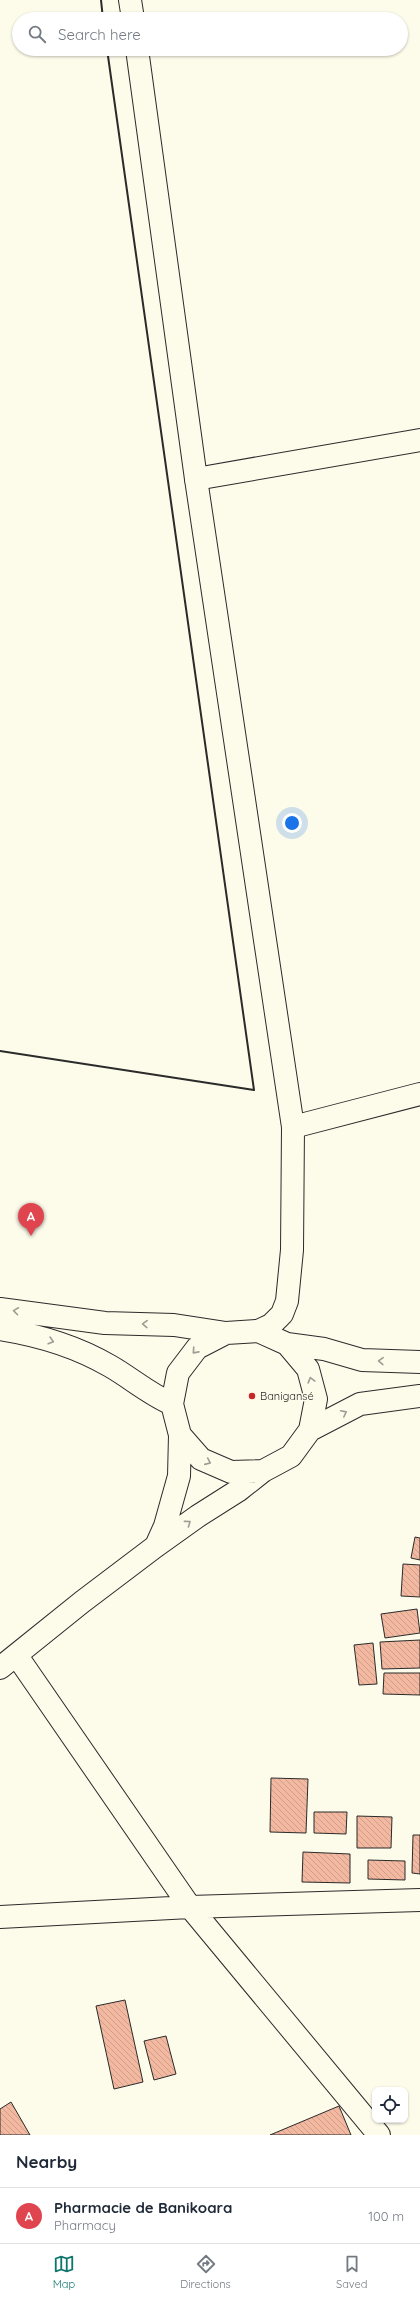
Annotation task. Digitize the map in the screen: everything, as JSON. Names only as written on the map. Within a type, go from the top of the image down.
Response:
[{"type":"main road","points":[[130,0],[131,12]]},
{"type":"main road","points":[[138,56],[196,479],[293,1127],[292,1250],[287,1301],[282,1314],[271,1325],[258,1332]]},
{"type":"main road","points":[[196,479],[420,440]]},
{"type":"main road","points":[[293,1127],[420,1094]]},
{"type":"main road","points":[[0,1309],[104,1323],[174,1325],[226,1333],[258,1332],[287,1344],[324,1349],[362,1360],[420,1362]]},
{"type":"main road","points":[[282,1314],[287,1344],[308,1368],[316,1399],[310,1430],[291,1456],[263,1471],[239,1490],[198,1516],[156,1546],[82,1602],[8,1662],[190,1907],[379,2135]]},
{"type":"main road","points":[[0,1329],[69,1346],[110,1366],[152,1394],[172,1404]]},
{"type":"main road","points":[[156,1546],[165,1526],[179,1476],[180,1435],[172,1404],[178,1373],[197,1348],[226,1333]]},
{"type":"main road","points":[[310,1430],[360,1404],[420,1396]]},
{"type":"main road","points":[[180,1435],[201,1459],[231,1472],[263,1471]]},
{"type":"main road","points":[[0,1917],[190,1907],[420,1900]]},
{"type":"building","points":[[415,1537],[420,1538],[420,1560],[411,1558]]},
{"type":"building","points":[[403,1564],[420,1565],[420,1597],[401,1596]]},
{"type":"building","points":[[417,1609],[420,1633],[385,1638],[381,1614]]},
{"type":"building","points":[[420,1640],[420,1668],[382,1669],[380,1642]]},
{"type":"building","points":[[373,1643],[377,1684],[359,1685],[354,1645]]},
{"type":"building","points":[[384,1673],[420,1673],[420,1695],[383,1694]]},
{"type":"building","points":[[271,1778],[308,1779],[306,1833],[270,1832]]},
{"type":"building","points":[[314,1812],[347,1812],[346,1834],[314,1833]]},
{"type":"building","points":[[357,1816],[392,1817],[391,1848],[357,1848]]},
{"type":"building","points":[[413,1835],[420,1835],[420,1874],[412,1873]]},
{"type":"building","points":[[303,1852],[350,1854],[350,1883],[302,1882]]},
{"type":"building","points":[[368,1860],[405,1861],[405,1880],[368,1879]]},
{"type":"building","points":[[125,2000],[143,2082],[114,2089],[96,2006]]},
{"type":"building","points":[[166,2036],[176,2074],[154,2080],[144,2041]]},
{"type":"building","points":[[11,2102],[30,2135],[0,2135],[0,2109]]},
{"type":"building","points":[[339,2106],[351,2135],[270,2135]]},
{"type":"wall","points":[[101,0],[102,12]]},
{"type":"wall","points":[[0,1051],[254,1090],[108,56]]},
{"type":"place","name":"Pharmacie de Banikoara","points":[[31,1236]]},
{"type":"place","name":"Banigansé","points":[[252,1396]]}]
